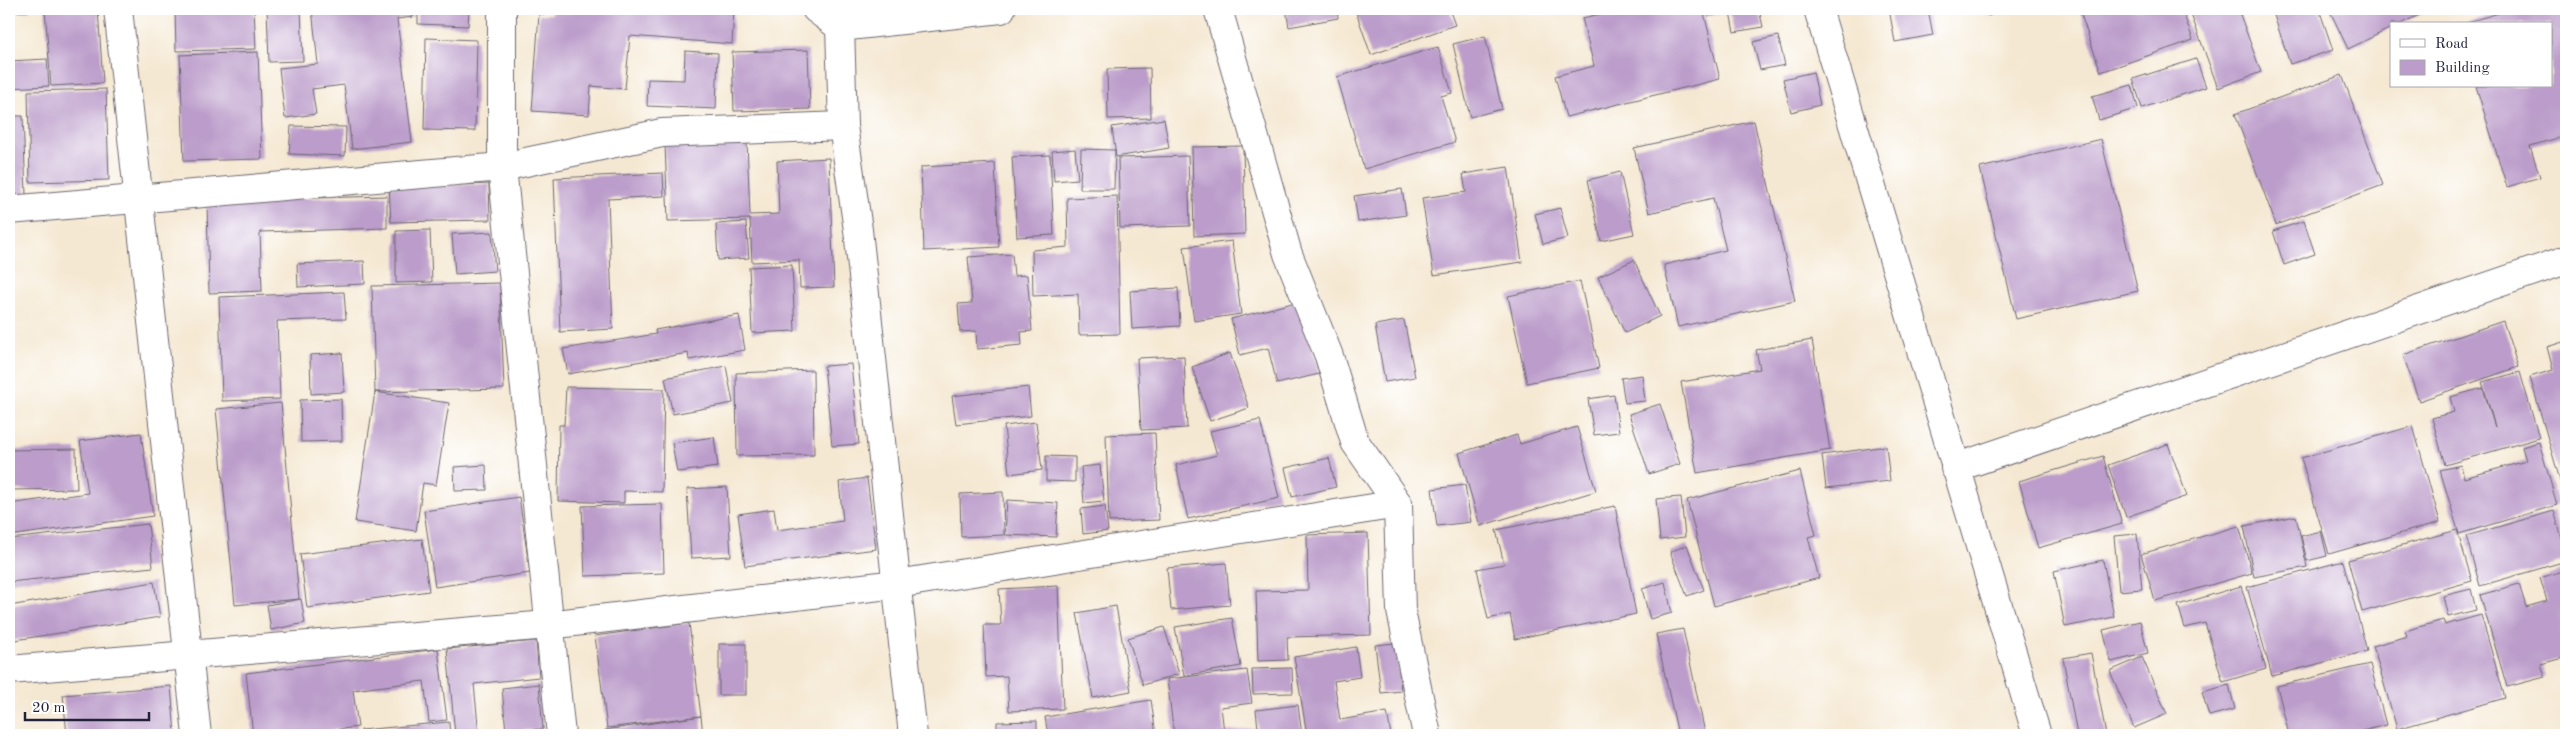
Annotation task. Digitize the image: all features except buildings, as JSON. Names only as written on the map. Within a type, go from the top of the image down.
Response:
[{"type":"street","points":[[118,9],[197,735]]},
{"type":"street","points":[[502,9],[502,168],[548,625],[561,735]]},
{"type":"street","points":[[816,9],[840,27],[1001,9]]},
{"type":"street","points":[[1218,9],[1288,254],[1329,356],[1355,442],[1398,504],[1401,611],[1427,735]]},
{"type":"street","points":[[1818,9],[2037,735]]},
{"type":"street","points":[[840,27],[843,126],[858,230],[914,735]]},
{"type":"street","points":[[9,210],[502,168],[662,133],[843,126]]},
{"type":"street","points":[[1955,468],[2566,260]]},
{"type":"street","points":[[9,670],[548,625],[897,584],[1398,504]]}]
